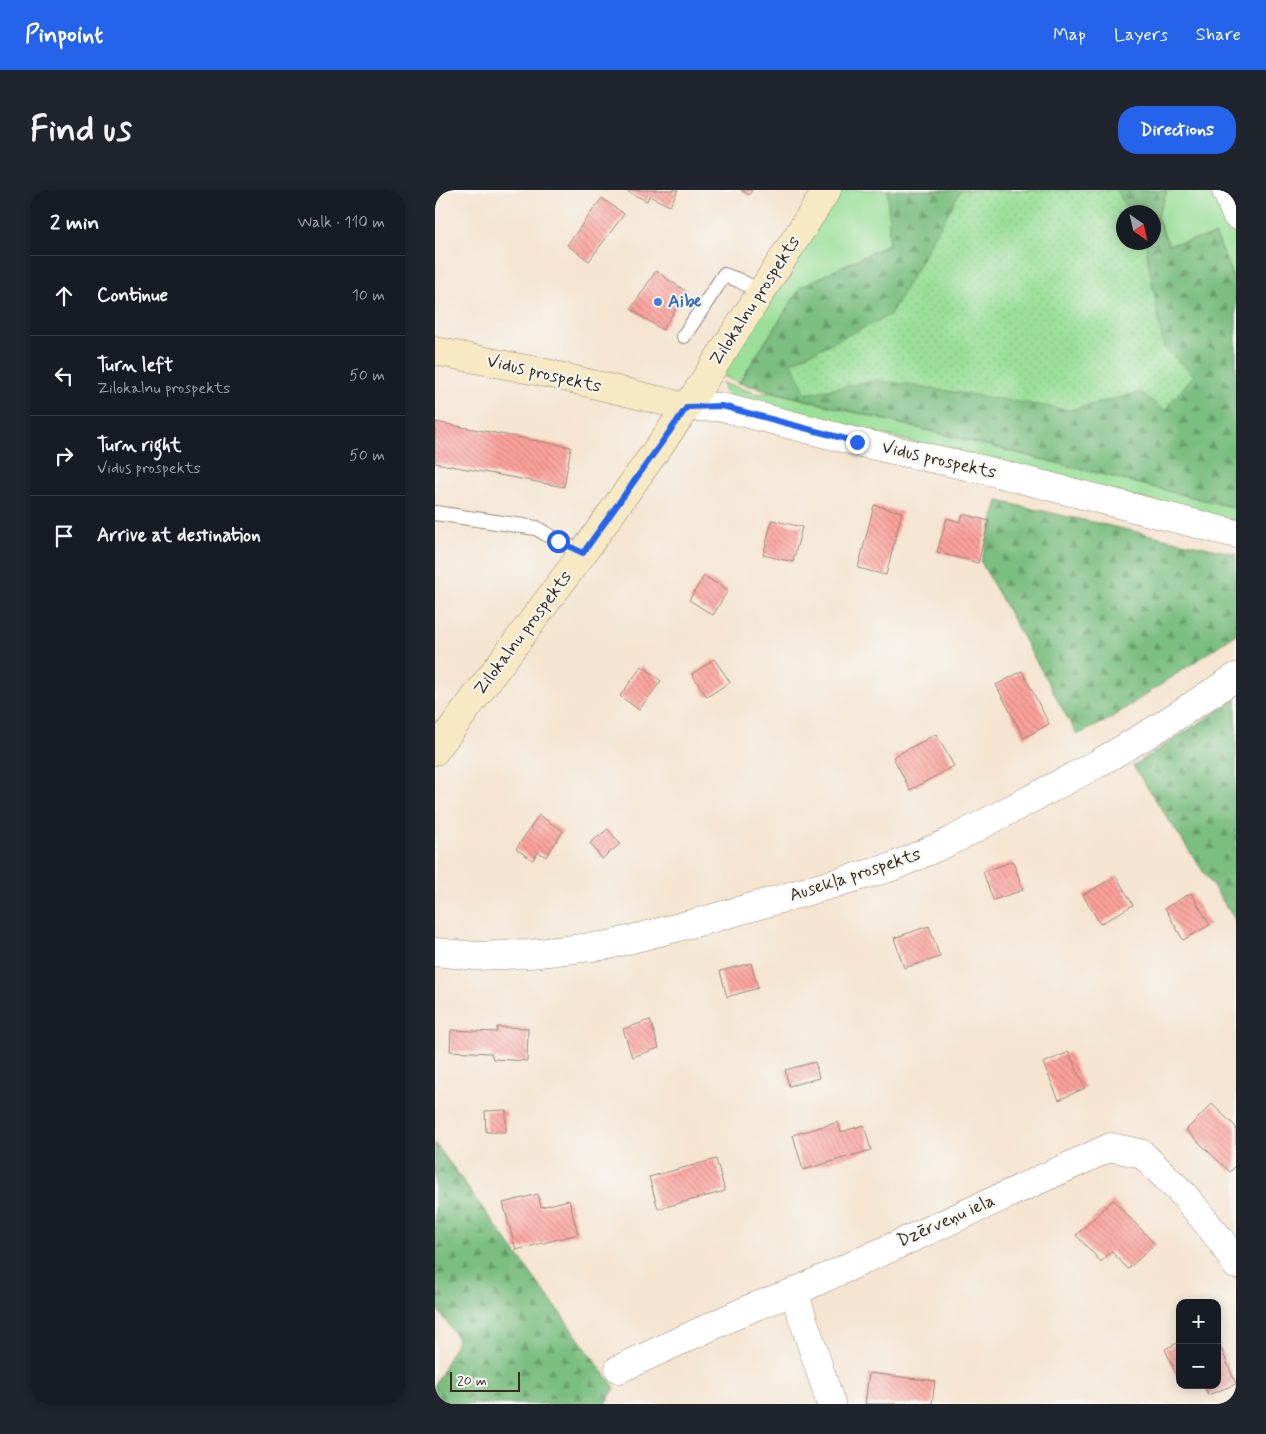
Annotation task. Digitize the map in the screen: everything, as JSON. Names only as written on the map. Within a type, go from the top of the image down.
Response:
[{"type":"main road","name":"Zilokalnu prospekts","points":[[435,751],[583,553],[687,407],[827,190]]},
{"type":"main road","name":"Vidus prospekts","points":[[435,351],[551,374],[665,400],[687,407]]},
{"type":"street","points":[[1226,190],[1236,215]]},
{"type":"street","name":"Vidus prospekts","points":[[687,407],[722,406],[857,442],[985,470],[1236,534]]},
{"type":"street","name":"Ausekļa prospekts","points":[[435,952],[476,956],[530,954],[609,945],[710,919],[892,867],[947,843],[1097,764],[1158,728],[1236,677]]},
{"type":"street","name":"Dzērveņu iela","points":[[619,1369],[751,1308],[794,1292],[1111,1147],[1142,1154],[1184,1195],[1222,1242],[1236,1265]]},
{"type":"street","points":[[794,1292],[831,1404]]},
{"type":"lane","points":[[683,336],[724,275],[761,292]]},
{"type":"lane","points":[[435,513],[536,528],[583,553]]},
{"type":"green space","points":[[838,190],[888,190],[889,244],[801,287],[739,383],[721,375]]},
{"type":"green space","points":[[888,190],[1167,190],[1161,206],[1116,205],[1116,250],[1161,250],[1161,227],[1168,245],[1216,235],[1236,286],[1236,508],[739,383],[801,287],[889,244]]},
{"type":"green space","points":[[961,190],[1116,190],[1125,205],[1116,205],[1116,250],[1146,250],[1164,348],[1194,375],[1164,411],[1141,392],[1070,410],[878,380],[806,394],[792,362],[890,315]]},
{"type":"green space","points":[[1167,190],[1217,190],[1236,234],[1236,286],[1216,236],[1169,245],[1161,226],[1161,206]]},
{"type":"green space","points":[[722,383],[759,394],[773,392],[1236,508],[1236,521],[729,396]]},
{"type":"green space","points":[[998,501],[1236,554],[1236,634],[1108,720],[1077,735],[981,562]]},
{"type":"green space","points":[[1236,699],[1236,921],[1133,766]]},
{"type":"green space","points":[[435,1143],[615,1388],[605,1404],[435,1404],[435,1385],[458,1339],[435,1305]]},
{"type":"building","points":[[624,190],[678,190],[670,206],[649,196],[647,201]]},
{"type":"building","points":[[741,190],[752,190],[749,195]]},
{"type":"building","points":[[602,198],[624,214],[589,261],[567,245]]},
{"type":"building","name":"Aibe","points":[[656,271],[687,292],[662,330],[631,309]]},
{"type":"building","points":[[435,422],[571,447],[564,487],[435,463]]},
{"type":"building","points":[[874,505],[902,512],[886,575],[858,568]]},
{"type":"building","points":[[963,514],[989,521],[978,563],[937,552],[947,518],[960,522]]},
{"type":"building","points":[[772,520],[802,527],[793,562],[763,555]]},
{"type":"building","points":[[704,576],[728,590],[713,615],[689,600]]},
{"type":"building","points":[[714,659],[730,682],[707,697],[692,674]]},
{"type":"building","points":[[642,666],[661,681],[639,710],[620,696]]},
{"type":"building","points":[[1022,671],[1049,724],[1024,738],[996,685]]},
{"type":"building","points":[[936,734],[954,766],[910,790],[893,757]]},
{"type":"building","points":[[539,815],[563,831],[546,857],[538,852],[533,860],[516,849]]},
{"type":"building","points":[[608,829],[620,844],[602,859],[590,843]]},
{"type":"building","points":[[1013,861],[1023,890],[993,900],[983,872]]},
{"type":"building","points":[[1116,876],[1133,905],[1100,924],[1083,895]]},
{"type":"building","points":[[1191,893],[1210,925],[1183,940],[1165,908]]},
{"type":"building","points":[[929,926],[940,957],[904,968],[894,938]]},
{"type":"building","points":[[751,963],[758,988],[727,997],[720,971]]},
{"type":"building","points":[[650,1020],[659,1048],[632,1057],[623,1029]]},
{"type":"building","points":[[497,1027],[528,1028],[527,1061],[493,1059],[491,1053],[450,1051],[451,1030],[497,1032]]},
{"type":"building","points":[[1069,1052],[1085,1088],[1059,1100],[1043,1063]]},
{"type":"building","points":[[815,1062],[819,1078],[789,1086],[785,1070]]},
{"type":"building","points":[[1212,1104],[1236,1127],[1236,1166],[1230,1172],[1186,1130]]},
{"type":"building","points":[[506,1110],[506,1132],[486,1132],[485,1111]]},
{"type":"building","points":[[838,1122],[841,1132],[864,1125],[871,1150],[803,1170],[793,1135]]},
{"type":"building","points":[[716,1159],[725,1191],[658,1209],[649,1177]]},
{"type":"building","points":[[538,1194],[541,1207],[569,1200],[578,1234],[516,1250],[503,1203]]},
{"type":"building","points":[[1113,1200],[1155,1244],[1128,1269],[1111,1251],[1101,1262],[1076,1235]]},
{"type":"building","points":[[1176,1344],[1176,1375],[1165,1349]]},
{"type":"building","points":[[1221,1348],[1236,1384],[1208,1395],[1206,1389],[1221,1389]]},
{"type":"building","points":[[869,1373],[935,1381],[932,1404],[865,1404]]},
{"type":"place","name":"Aibe","points":[[658,302]]},
{"type":"route","points":[[558,541],[583,553],[687,407],[722,406],[857,442]]}]
